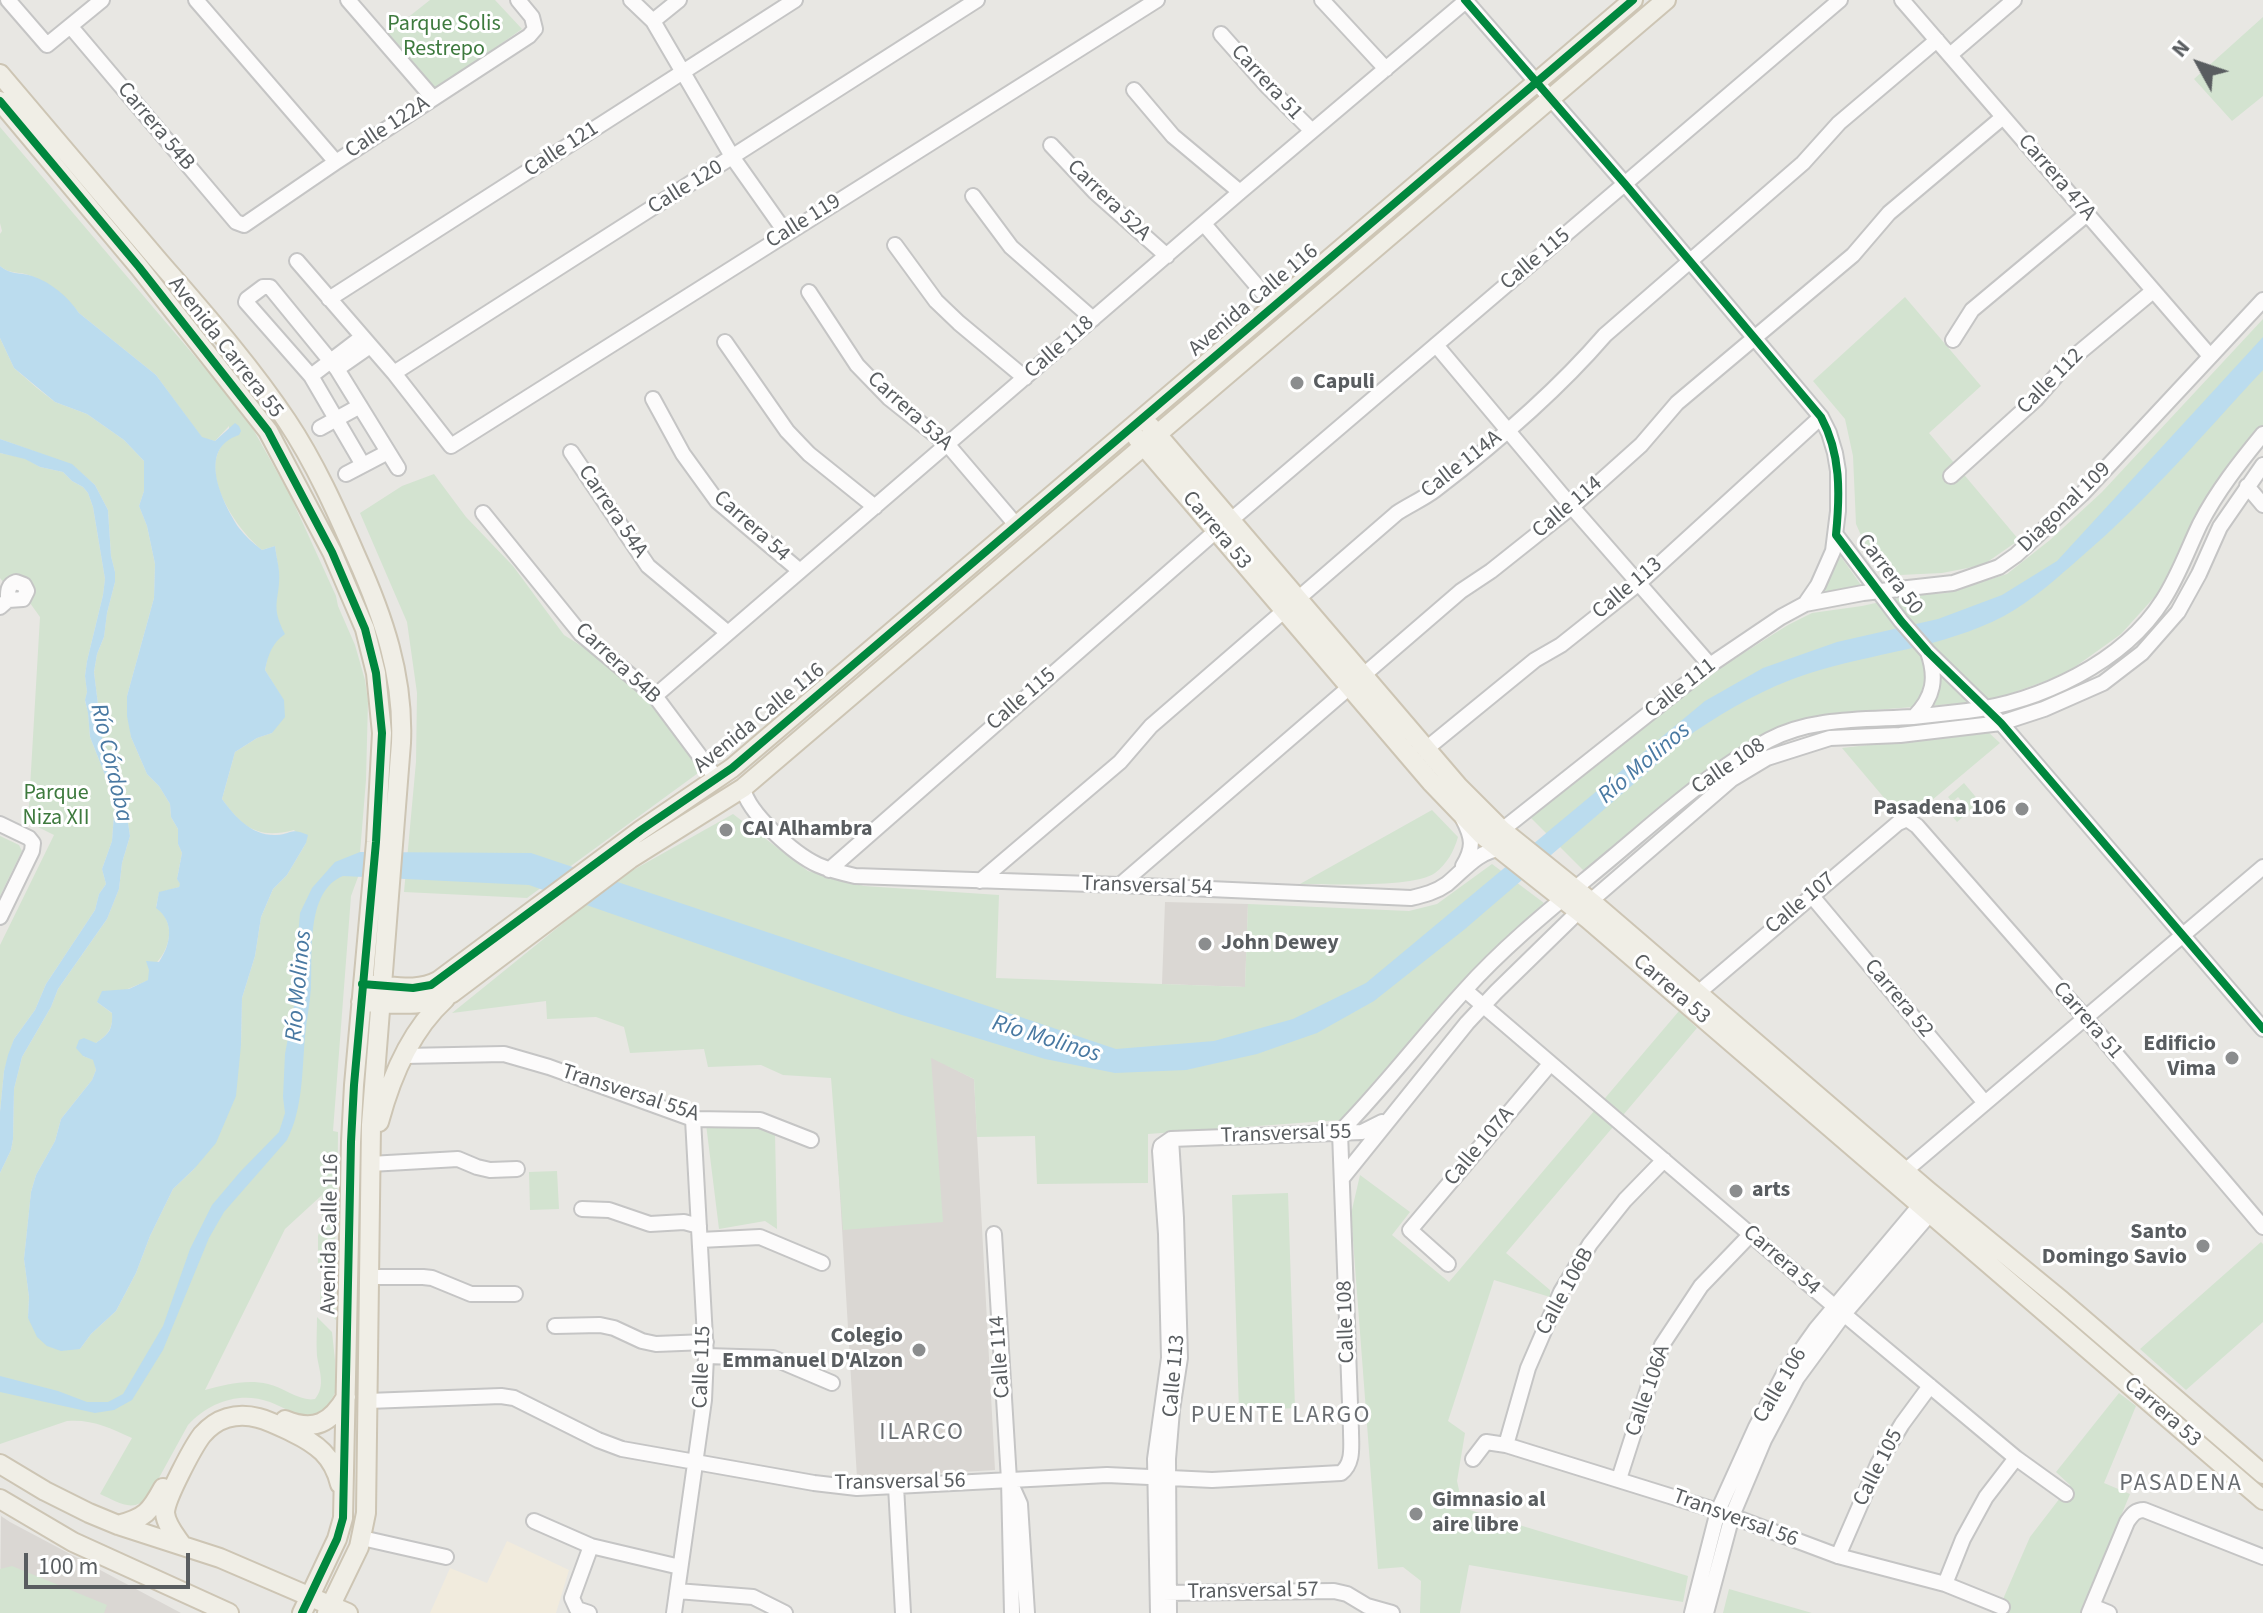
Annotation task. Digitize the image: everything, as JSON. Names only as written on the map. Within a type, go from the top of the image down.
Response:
[{"type":"main road","name":"Avenida Calle 116","points":[[381,994],[431,985],[653,821],[745,758],[1633,0]]},
{"type":"main road","name":"Avenida Calle 116","points":[[306,1605],[340,1528],[344,1500],[351,1142],[362,993],[381,994],[422,1004],[452,993],[656,841],[743,788],[1666,0]]},
{"type":"main road","name":"Avenida Carrera 55","points":[[0,74],[193,301],[287,421],[327,491],[378,605],[396,670],[402,721],[384,843],[381,994]]},
{"type":"main road","name":"Avenida Carrera 55","points":[[0,101],[139,267],[268,431],[305,497],[357,608],[376,673],[382,733],[384,843]]},
{"type":"main road","name":"Carrera 53","points":[[1137,424],[1356,681],[1459,812],[1507,844],[1698,993],[1905,1171],[1930,1203],[2062,1301],[2263,1474]]},
{"type":"main road","name":"Carrera 53","points":[[1356,681],[1426,749],[1507,844]]},
{"type":"main road","name":"Avenida Carrera 55","points":[[362,993],[381,884]]},
{"type":"main road","name":"Carrera 53","points":[[1585,906],[1930,1203],[2263,1500]]},
{"type":"main road","points":[[370,1164],[382,1109],[404,1056],[427,1018],[452,993]]},
{"type":"main road","name":"Avenida Calle 116","points":[[335,1611],[362,1538],[366,1513],[370,1164],[381,994]]},
{"type":"main road","points":[[118,1525],[141,1517],[152,1508],[193,1433],[213,1415],[230,1409],[255,1408],[299,1425],[314,1425],[333,1416],[346,1396]]},
{"type":"main road","points":[[182,1545],[166,1520],[167,1500],[200,1438],[225,1418],[245,1415],[262,1418],[318,1446],[335,1469],[344,1500]]},
{"type":"main road","points":[[0,1464],[45,1491],[118,1525],[250,1570],[306,1605],[335,1611]]},
{"type":"main road","points":[[0,1499],[96,1553],[229,1613]]},
{"type":"street","points":[[8,0],[47,45],[102,0]]},
{"type":"street","points":[[196,0],[336,162]]},
{"type":"street","points":[[348,0],[433,98]]},
{"type":"street","name":"Calle 122A","points":[[241,225],[247,224],[529,36],[535,29],[532,17],[518,0]]},
{"type":"street","points":[[634,2],[653,0]]},
{"type":"street","points":[[653,21],[679,0]]},
{"type":"street","name":"Calle 121","points":[[329,299],[795,0]]},
{"type":"street","name":"Calle 120","points":[[394,373],[977,0]]},
{"type":"street","name":"Calle 119","points":[[394,373],[451,446],[1157,0]]},
{"type":"street","points":[[1322,0],[1386,69]]},
{"type":"street","name":"Calle 118","points":[[655,696],[1466,0]]},
{"type":"street","name":"Carrera 50","points":[[1466,0],[1821,417],[1829,433],[1838,471],[1836,535],[1901,621],[2001,723],[2263,1029]]},
{"type":"street","name":"Calle 115","points":[[829,870],[1224,526],[1840,0]]},
{"type":"street","name":"Carrera 47A","points":[[1902,0],[2210,356]]},
{"type":"street","points":[[1950,55],[2014,0]]},
{"type":"street","points":[[634,2],[653,21],[733,158],[786,233]]},
{"type":"street","name":"Carrera 54B","points":[[71,27],[241,225]]},
{"type":"street","name":"Carrera 51","points":[[1221,34],[1312,131]]},
{"type":"street","name":"Calle 114A","points":[[980,881],[1120,762],[1151,726],[1290,604],[1397,513],[1432,492],[1507,431],[1581,364],[1605,335],[1803,163],[1839,123],[1937,40]]},
{"type":"street","points":[[1134,90],[1173,136],[1240,192]]},
{"type":"street","name":"Calle 114","points":[[1120,885],[1461,591],[1572,507],[1641,445],[1677,403],[1853,255],[1889,213],[2003,117]]},
{"type":"street","name":"Carrera 52A","points":[[1051,145],[1095,192],[1167,256]]},
{"type":"street","points":[[973,196],[1011,247],[1093,319]]},
{"type":"street","points":[[1953,340],[1972,310],[2087,214]]},
{"type":"street","points":[[1204,224],[1275,307]]},
{"type":"street","points":[[895,245],[936,301],[1025,378]]},
{"type":"street","points":[[297,261],[394,373]]},
{"type":"street","points":[[363,465],[311,376],[246,302],[263,287],[270,287],[334,365],[398,468]]},
{"type":"street","name":"Calle 112","points":[[1951,476],[2036,399],[2069,361],[2153,291]]},
{"type":"street","name":"Carrera 53A","points":[[809,292],[857,365],[889,398],[948,445],[1017,526]]},
{"type":"street","name":"Diagonal 109","points":[[1805,604],[1878,591],[1953,583],[1985,574],[2008,561],[2082,494],[2263,300]]},
{"type":"street","points":[[276,336],[297,319]]},
{"type":"street","points":[[311,376],[334,365],[366,341]]},
{"type":"street","points":[[725,342],[787,431],[809,454],[875,507]]},
{"type":"street","points":[[1436,345],[1710,665]]},
{"type":"street","name":"Carrera 54","points":[[653,399],[683,454],[717,501],[800,571]]},
{"type":"street","points":[[320,428],[360,406]]},
{"type":"street","name":"Calle 113","points":[[1426,749],[1535,660],[1561,645],[1639,583],[1821,417]]},
{"type":"street","name":"Calle 108","points":[[1348,1468],[1351,1431],[1340,1132],[1361,1112],[1465,990],[1488,965],[1715,772],[1773,738],[1817,724],[1914,717],[1985,707],[2078,675],[2105,660],[2136,633],[2164,599],[2202,521],[2230,473],[2263,434]]},
{"type":"street","points":[[346,474],[388,452]]},
{"type":"street","name":"Carrera 54A","points":[[571,452],[648,566],[728,633]]},
{"type":"street","name":"Calle 108","points":[[1343,1177],[1483,1006],[1585,906],[1732,779],[1767,758],[1830,738],[1900,735],[2001,723],[2066,701],[2103,683],[2142,653],[2178,612],[2220,527],[2263,465]]},
{"type":"street","points":[[2247,486],[2263,505]]},
{"type":"street","name":"Carrera 54B","points":[[483,513],[581,634],[655,696],[717,779]]},
{"type":"street","name":"Calle 111","points":[[1507,844],[1710,665],[1805,604],[1826,571],[1836,535]]},
{"type":"street","points":[[1914,717],[1931,696],[1933,686],[1934,673],[1926,649]]},
{"type":"street","points":[[743,788],[748,804],[759,818],[804,857],[829,870]]},
{"type":"street","points":[[718,804],[759,818]]},
{"type":"street","points":[[1459,812],[1473,842],[1470,855],[1459,874]]},
{"type":"street","name":"Carrera 51","points":[[1907,819],[1917,826],[2085,1018],[2263,1227]]},
{"type":"street","name":"Calle 107","points":[[1698,993],[1811,895],[1898,823],[1907,819]]},
{"type":"street","points":[[0,824],[33,843],[0,917]]},
{"type":"street","name":"Transversal 54","points":[[829,870],[855,876],[1411,898],[1429,894],[1485,853],[1507,844]]},
{"type":"street","points":[[1905,1171],[2263,867]]},
{"type":"street","name":"Carrera 52","points":[[1811,895],[1985,1103]]},
{"type":"street","name":"Carrera 54","points":[[1465,990],[1930,1386],[2016,1458],[2066,1494]]},
{"type":"street","name":"Transversal 55A","points":[[414,1036],[428,1048],[448,1055]]},
{"type":"street","name":"Transversal 55A","points":[[404,1056],[509,1055],[693,1119],[760,1120],[811,1140]]},
{"type":"street","name":"Calle 107A","points":[[1448,1264],[1410,1230],[1550,1064]]},
{"type":"street","name":"Transversal 55","points":[[1171,1139],[1362,1132],[1372,1129],[1395,1111]]},
{"type":"street","name":"Calle 115","points":[[674,1613],[704,1400],[706,1349],[693,1119]]},
{"type":"street","name":"Calle 113","points":[[1171,1139],[1161,1146],[1160,1151],[1175,1358]]},
{"type":"street","name":"Calle 113","points":[[1158,1613],[1163,1593],[1159,1422],[1175,1358],[1176,1218],[1171,1139]]},
{"type":"street","points":[[370,1164],[458,1159],[490,1170],[517,1169]]},
{"type":"street","name":"Calle 106B","points":[[1506,1445],[1528,1368],[1561,1292],[1590,1244],[1625,1200],[1664,1160]]},
{"type":"street","name":"Calle 106","points":[[1692,1613],[1756,1427],[1784,1374],[1930,1203]]},
{"type":"street","points":[[582,1209],[609,1210],[650,1224],[671,1222],[700,1233],[760,1237],[822,1263]]},
{"type":"street","name":"Calle 114","points":[[994,1234],[1009,1480],[1012,1613]]},
{"type":"street","name":"Calle 106A","points":[[1619,1479],[1662,1345],[1701,1286],[1751,1234]]},
{"type":"street","points":[[369,1277],[432,1278],[471,1294],[515,1294]]},
{"type":"street","points":[[555,1326],[600,1325],[656,1344],[773,1358],[832,1383]]},
{"type":"street","name":"Calle 105","points":[[1838,1556],[1878,1464],[1930,1386]]},
{"type":"street","name":"Transversal 56","points":[[368,1401],[514,1398],[610,1445],[638,1453],[838,1487],[1107,1475],[1212,1480],[1337,1475],[1348,1468]]},
{"type":"street","points":[[1473,1459],[1486,1442],[1506,1445]]},
{"type":"street","name":"Transversal 56","points":[[1506,1445],[1725,1514],[1838,1556],[1945,1584],[2002,1607]]},
{"type":"street","points":[[1945,1584],[1980,1507],[2016,1458]]},
{"type":"street","name":"Calle 114","points":[[1009,1480],[1020,1504],[1027,1613]]},
{"type":"street","points":[[896,1486],[903,1613]]},
{"type":"street","points":[[2109,1613],[2090,1609],[2127,1522],[2138,1510],[2263,1557]]},
{"type":"street","name":"Calle 106","points":[[1706,1613],[1725,1514]]},
{"type":"street","points":[[534,1521],[591,1546],[680,1567]]},
{"type":"street","points":[[362,1538],[446,1557]]},
{"type":"street","points":[[589,1613],[577,1609],[572,1598],[591,1546]]},
{"type":"street","points":[[677,1591],[753,1597],[785,1613]]},
{"type":"street","name":"Transversal 57","points":[[1163,1593],[1334,1591],[1360,1607],[1392,1613]]},
{"type":"street","name":"Calle 113","points":[[1163,1593],[1169,1613]]},
{"type":"shaded area","name":"John Dewey","points":[[1165,902],[1248,904],[1245,987],[1162,984]]},
{"type":"shaded area","name":"Colegio Emmanuel D'Alzon","points":[[931,1057],[974,1079],[995,1470],[857,1478],[833,1078]]},
{"type":"shaded area","points":[[1,1516],[10,1522],[181,1613],[0,1613]]},
{"type":"shaded area","points":[[507,1541],[569,1570],[556,1613],[430,1613],[450,1568],[487,1583]]},
{"type":"green space","name":"Parque Solis Restrepo","points":[[430,0],[495,0],[522,29],[438,88],[427,85],[387,34]]},
{"type":"green space","points":[[2263,17],[2263,96],[2232,121],[2194,79]]},
{"type":"green space","points":[[0,127],[253,429],[290,495],[336,596],[355,645],[368,701],[366,780],[358,877],[351,896],[333,1131],[338,1132],[337,1227],[333,1255],[325,1265],[318,1263],[322,1195],[285,1229],[205,1390],[251,1382],[315,1399],[321,1383],[317,1317],[332,1332],[335,1393],[325,1411],[310,1415],[297,1414],[270,1402],[247,1398],[236,1398],[205,1410],[188,1425],[149,1496],[131,1505],[100,1494],[132,1438],[93,1423],[67,1421],[0,1444],[0,1173],[13,1139],[14,1089],[22,1057],[58,989],[107,919],[119,889],[130,836],[125,802],[102,737],[94,672],[115,582],[108,510],[95,485],[72,465],[0,439],[0,338],[14,368],[37,388],[55,402],[87,414],[124,440],[144,461],[144,491],[139,506],[155,564],[154,598],[127,696],[131,737],[147,774],[170,804],[182,853],[177,879],[181,884],[159,893],[156,907],[167,922],[169,939],[166,948],[149,970],[149,980],[97,1002],[113,1014],[111,1027],[96,1043],[89,1042],[83,1056],[94,1060],[96,1070],[92,1080],[61,1119],[55,1141],[36,1175],[31,1192],[24,1259],[29,1297],[28,1318],[80,1349],[116,1311],[173,1189],[194,1169],[241,1045],[242,998],[255,956],[261,917],[273,889],[287,875],[306,843],[294,830],[271,833],[253,829],[237,818],[222,799],[235,752],[257,738],[272,733],[283,700],[265,670],[268,654],[276,640],[275,600],[279,574],[275,546],[262,550],[241,528],[222,497],[217,481],[215,465],[219,450],[229,438],[229,426],[215,441],[202,438],[156,375],[51,287],[31,276],[0,266]]},
{"type":"green space","points":[[1905,297],[1981,386],[1929,433],[2019,540],[1983,565],[1942,573],[1900,575],[1871,558],[1856,524],[1853,456],[1845,419],[1813,381]]},
{"type":"green space","points":[[2263,319],[2263,427],[2168,582],[2121,634],[2065,674],[1990,701],[1836,713],[1784,727],[1732,753],[1633,830],[1585,872],[1530,817],[1710,674],[1788,625],[1812,613],[1912,595],[1946,593],[2007,574],[2102,492]]},
{"type":"green space","name":"Parque Niza XII","points":[[0,453],[25,458],[40,467],[63,472],[83,487],[93,507],[105,579],[87,661],[85,701],[90,737],[115,800],[112,841],[102,869],[106,884],[99,894],[95,910],[14,1039],[4,1071],[0,1112],[0,945],[54,835],[28,822],[40,617],[30,603],[33,589],[7,580],[4,583],[0,578]]},
{"type":"green space","points":[[434,474],[466,517],[513,566],[564,635],[623,672],[655,703],[705,768],[527,898],[404,892],[416,762],[417,693],[407,622],[360,513],[402,486]]},
{"type":"green space","points":[[1839,554],[1861,585],[1823,592]]},
{"type":"green space","points":[[1987,731],[2000,743],[1919,811],[1909,800],[1896,812],[1842,748]]},
{"type":"green space","points":[[1964,783],[1980,802],[1957,822],[1952,816],[1965,805],[1958,797],[1952,802],[1948,797]]},
{"type":"green space","points":[[1432,810],[1458,837],[1450,857],[1435,873],[1424,878],[1391,883],[1300,884]]},
{"type":"green space","points":[[733,814],[808,871],[864,886],[999,895],[996,978],[1245,987],[1248,904],[1409,911],[1437,904],[1492,864],[1544,903],[1465,979],[1397,1060],[1340,1120],[1148,1134],[1148,1183],[1037,1184],[1035,1136],[977,1137],[974,1079],[931,1058],[943,1222],[843,1230],[831,1078],[783,1075],[761,1065],[708,1067],[704,1049],[630,1053],[624,1027],[596,1017],[547,1019],[546,1001],[452,1013],[619,878]]},
{"type":"green space","points":[[0,836],[19,845],[22,851],[0,896]]},
{"type":"green space","points":[[1679,1011],[1697,1028],[1506,1253],[1550,1290],[1550,1297],[1494,1280],[1448,1421],[1465,1433],[1457,1481],[1463,1508],[1688,1576],[1683,1602],[1469,1565],[1460,1613],[1420,1613],[1421,1581],[1403,1567],[1378,1569],[1351,1214],[1360,1175],[1410,1212],[1392,1235],[1449,1282]]},
{"type":"green space","points":[[706,1124],[755,1125],[775,1133],[777,1229],[765,1221],[719,1229]]},
{"type":"green space","points":[[557,1171],[559,1209],[530,1210],[529,1172]]},
{"type":"green space","points":[[1288,1193],[1295,1408],[1239,1411],[1232,1195]]},
{"type":"green space","points":[[2261,1242],[2263,1322],[2186,1390],[2140,1349]]},
{"type":"green space","points":[[336,1270],[336,1320],[320,1305],[321,1285]]},
{"type":"green space","points":[[2119,1393],[2136,1406],[2104,1483],[2130,1494],[2081,1613],[1997,1613],[2030,1537],[2070,1485],[2056,1472]]},
{"type":"green space","points":[[12,1566],[107,1605],[104,1613],[0,1613],[0,1569]]},
{"type":"green space","points":[[1729,1589],[1812,1613],[1723,1613]]},
{"type":"water","points":[[0,266],[46,282],[70,301],[79,313],[156,375],[202,437],[215,441],[235,423],[239,426],[239,435],[226,442],[218,452],[216,477],[241,531],[262,550],[275,546],[279,571],[277,608],[285,634],[271,650],[265,670],[284,700],[285,717],[272,733],[257,738],[235,752],[222,799],[238,819],[259,832],[276,835],[294,831],[308,835],[287,875],[273,889],[261,917],[255,956],[242,998],[236,1096],[216,1143],[173,1189],[116,1311],[80,1349],[61,1351],[47,1346],[37,1337],[28,1318],[29,1297],[24,1259],[31,1192],[36,1175],[55,1141],[61,1119],[92,1080],[96,1070],[93,1060],[83,1056],[76,1048],[79,1040],[84,1038],[96,1043],[109,1031],[112,1013],[97,1002],[102,991],[129,989],[148,980],[146,961],[159,962],[163,955],[168,941],[168,926],[156,908],[159,892],[179,887],[177,879],[182,853],[170,804],[147,774],[131,737],[127,716],[127,696],[154,598],[155,564],[139,506],[144,491],[144,461],[124,440],[87,414],[55,402],[14,368],[0,338]]},
{"type":"water","name":"Río Molinos","points":[[2263,337],[2263,370],[2129,513],[2025,603],[2004,616],[1957,636],[1807,674],[1734,707],[1694,732],[1465,929],[1374,1001],[1317,1033],[1257,1054],[1186,1070],[1115,1073],[1045,1059],[902,1015],[529,885],[343,876],[322,895],[317,910],[301,1090],[292,1128],[287,1140],[224,1212],[209,1238],[163,1350],[132,1400],[114,1410],[95,1413],[0,1392],[0,1376],[87,1402],[108,1402],[123,1394],[163,1326],[190,1249],[212,1205],[279,1132],[285,1113],[285,1054],[297,989],[300,913],[312,888],[335,862],[360,852],[531,853],[1116,1049],[1214,1041],[1293,1019],[1366,983],[1705,701],[1763,668],[1837,642],[1938,619],[2002,595],[2057,561]]},
{"type":"water","name":"Río Córdoba","points":[[0,439],[72,464],[95,485],[108,510],[115,582],[94,672],[102,737],[125,802],[130,836],[119,889],[107,919],[58,989],[22,1057],[14,1089],[11,1150],[0,1173],[0,1112],[8,1055],[14,1039],[35,1010],[46,984],[95,910],[99,894],[106,884],[102,869],[112,841],[115,800],[90,737],[85,700],[87,661],[105,579],[93,507],[83,487],[63,472],[0,453]]},
{"type":"cycle path","points":[[1465,0],[1821,417],[1828,431],[1838,474],[1836,535],[1901,621],[1928,652],[2001,723],[2263,1029]]},
{"type":"cycle path","points":[[362,984],[413,988],[431,985],[641,830],[732,768],[1633,0]]},
{"type":"cycle path","points":[[0,101],[139,267],[268,431],[332,552],[365,629],[376,673],[382,733],[351,1142],[343,1518],[337,1539],[302,1613]]},
{"type":"place","name":"Capuli","points":[[1297,383]]},
{"type":"place","name":"Pasadena 106","points":[[2022,809]]},
{"type":"place","name":"CAI Alhambra","points":[[726,830]]},
{"type":"place","name":"John Dewey","points":[[1205,944]]},
{"type":"place","name":"Edificio Vima","points":[[2232,1058]]},
{"type":"place","name":"arts","points":[[1736,1191]]},
{"type":"place","name":"Santo Domingo Savio","points":[[2203,1246]]},
{"type":"place","name":"Colegio Emmanuel D'Alzon","points":[[919,1350]]},
{"type":"place","name":"Gimnasio al aire libre","points":[[1416,1514]]},
{"type":"district","name":"PUENTE LARGO","points":[[1281,1417]]},
{"type":"district","name":"ILARCO","points":[[922,1434]]},
{"type":"district","name":"PASADENA","points":[[2181,1485]]}]
